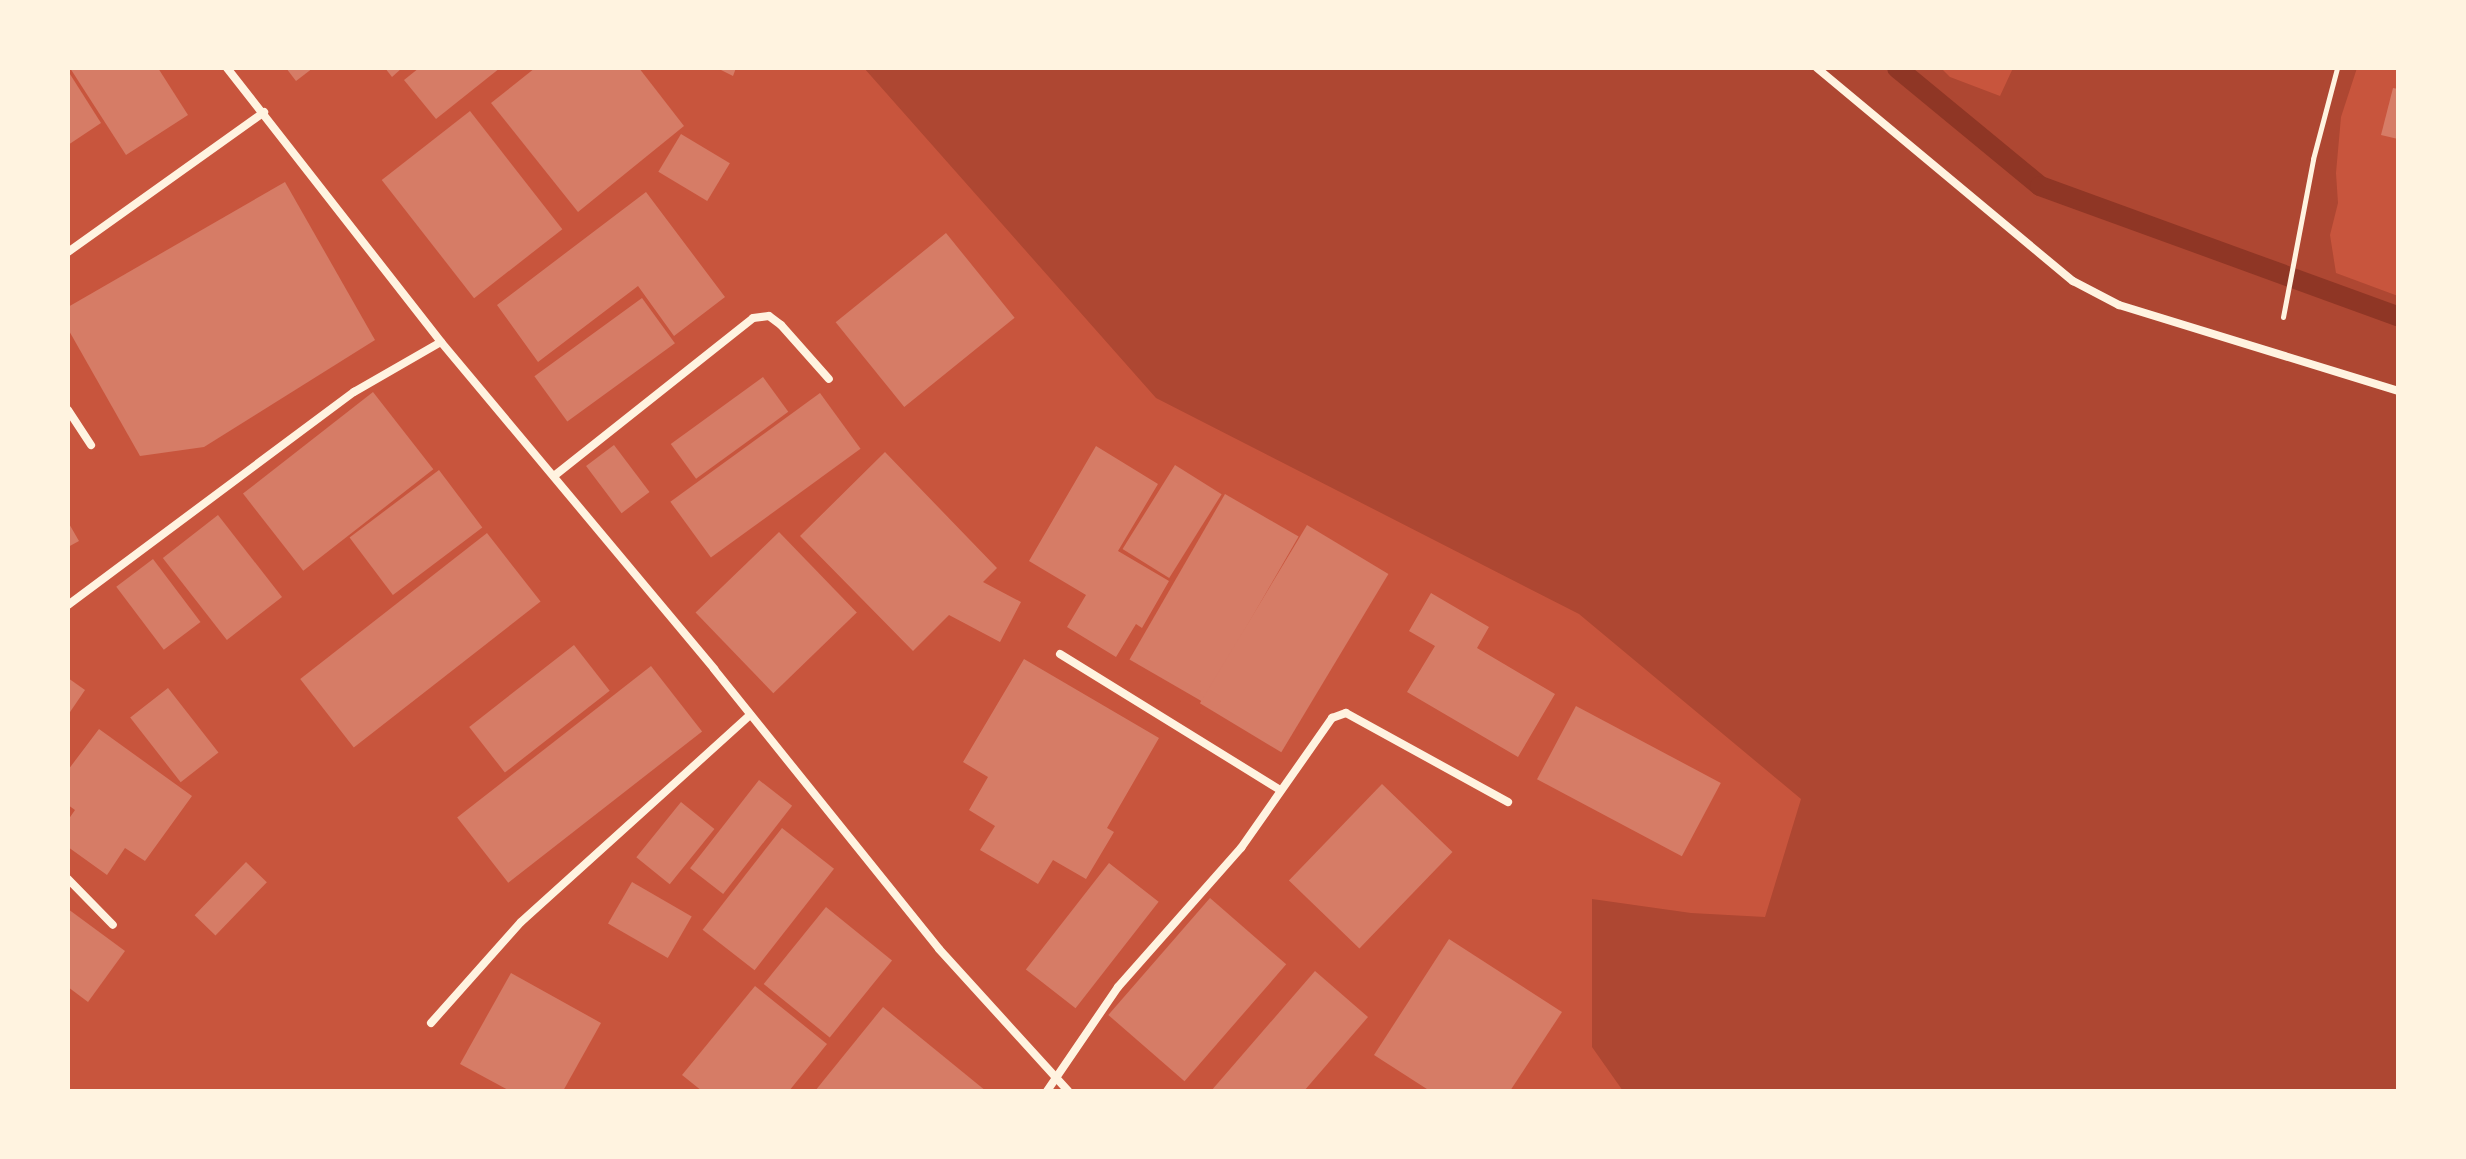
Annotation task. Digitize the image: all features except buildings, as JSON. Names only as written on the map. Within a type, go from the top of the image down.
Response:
[{"type":"street","points":[[227,68],[441,342],[939,949],[1068,1091]]},
{"type":"street","points":[[1817,68],[2073,281],[2119,305],[2398,391]]},
{"type":"street","points":[[68,252],[264,112]]},
{"type":"street","points":[[554,476],[753,318],[769,316],[781,325],[829,379]]},
{"type":"street","points":[[68,605],[354,392],[441,342]]},
{"type":"street","points":[[68,410],[91,445]]},
{"type":"street","points":[[1060,654],[1280,790]]},
{"type":"street","points":[[1047,1091],[1118,987],[1241,848],[1332,718],[1346,713],[1508,802]]},
{"type":"street","points":[[431,1023],[521,922],[750,715]]},
{"type":"street","points":[[68,879],[113,925]]},
{"type":"path","points":[[2286,301],[2324,112],[2337,68]]},
{"type":"shaded area","points":[[864,68],[1941,68],[1950,77],[2000,96],[2013,68],[2357,68],[2341,117],[2336,173],[2338,203],[2330,235],[2336,273],[2398,296],[2398,1091],[1623,1091],[1592,1047],[1592,899],[1691,913],[1765,917],[1801,799],[1579,614],[1156,398]]},
{"type":"waterway","points":[[1897,68],[2040,186],[2398,316]]}]
